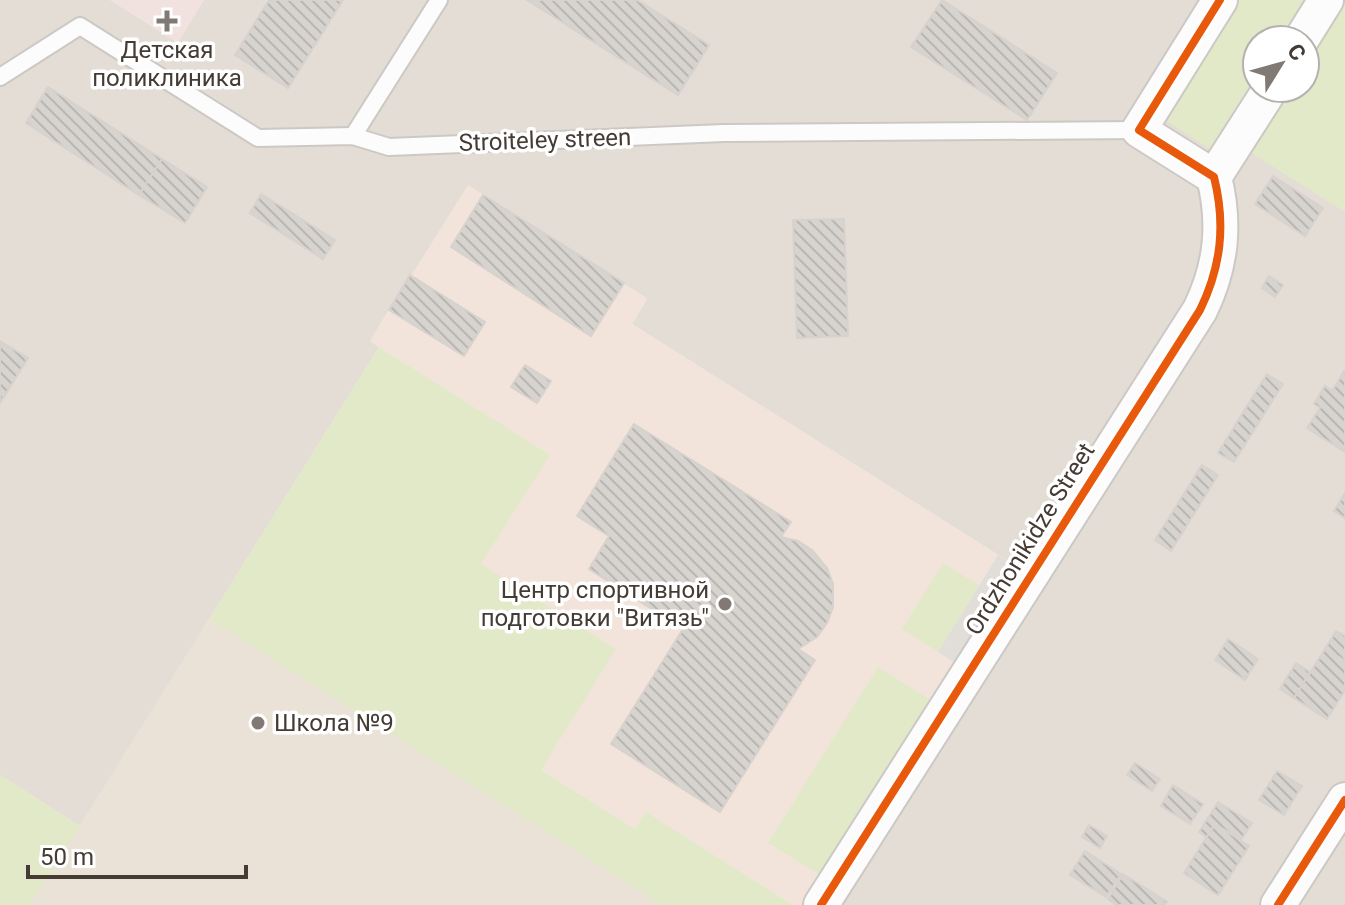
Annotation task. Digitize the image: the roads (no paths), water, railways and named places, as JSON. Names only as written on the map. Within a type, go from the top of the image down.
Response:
[{"type":"street","points":[[1220,0],[1139,130],[1214,177],[1261,104]]},
{"type":"street","points":[[1311,24],[1326,0]]},
{"type":"street","name":"Ordzhonikidze Street","points":[[821,905],[1200,310],[1215,274],[1220,245],[1221,216],[1214,177]]},
{"type":"street","points":[[1278,905],[1345,800]]},
{"type":"lane","points":[[353,136],[439,0]]},
{"type":"lane","name":"Stroiteley streen","points":[[0,77],[80,26],[258,138],[353,136],[389,147],[724,133],[1139,130]]},
{"type":"place","name":"Детская поликлиника","points":[[167,21]]},
{"type":"place","name":"Центр спортивной подготовки \"Витязь\"","points":[[725,604]]},
{"type":"place","name":"Школа №9","points":[[258,723]]}]
